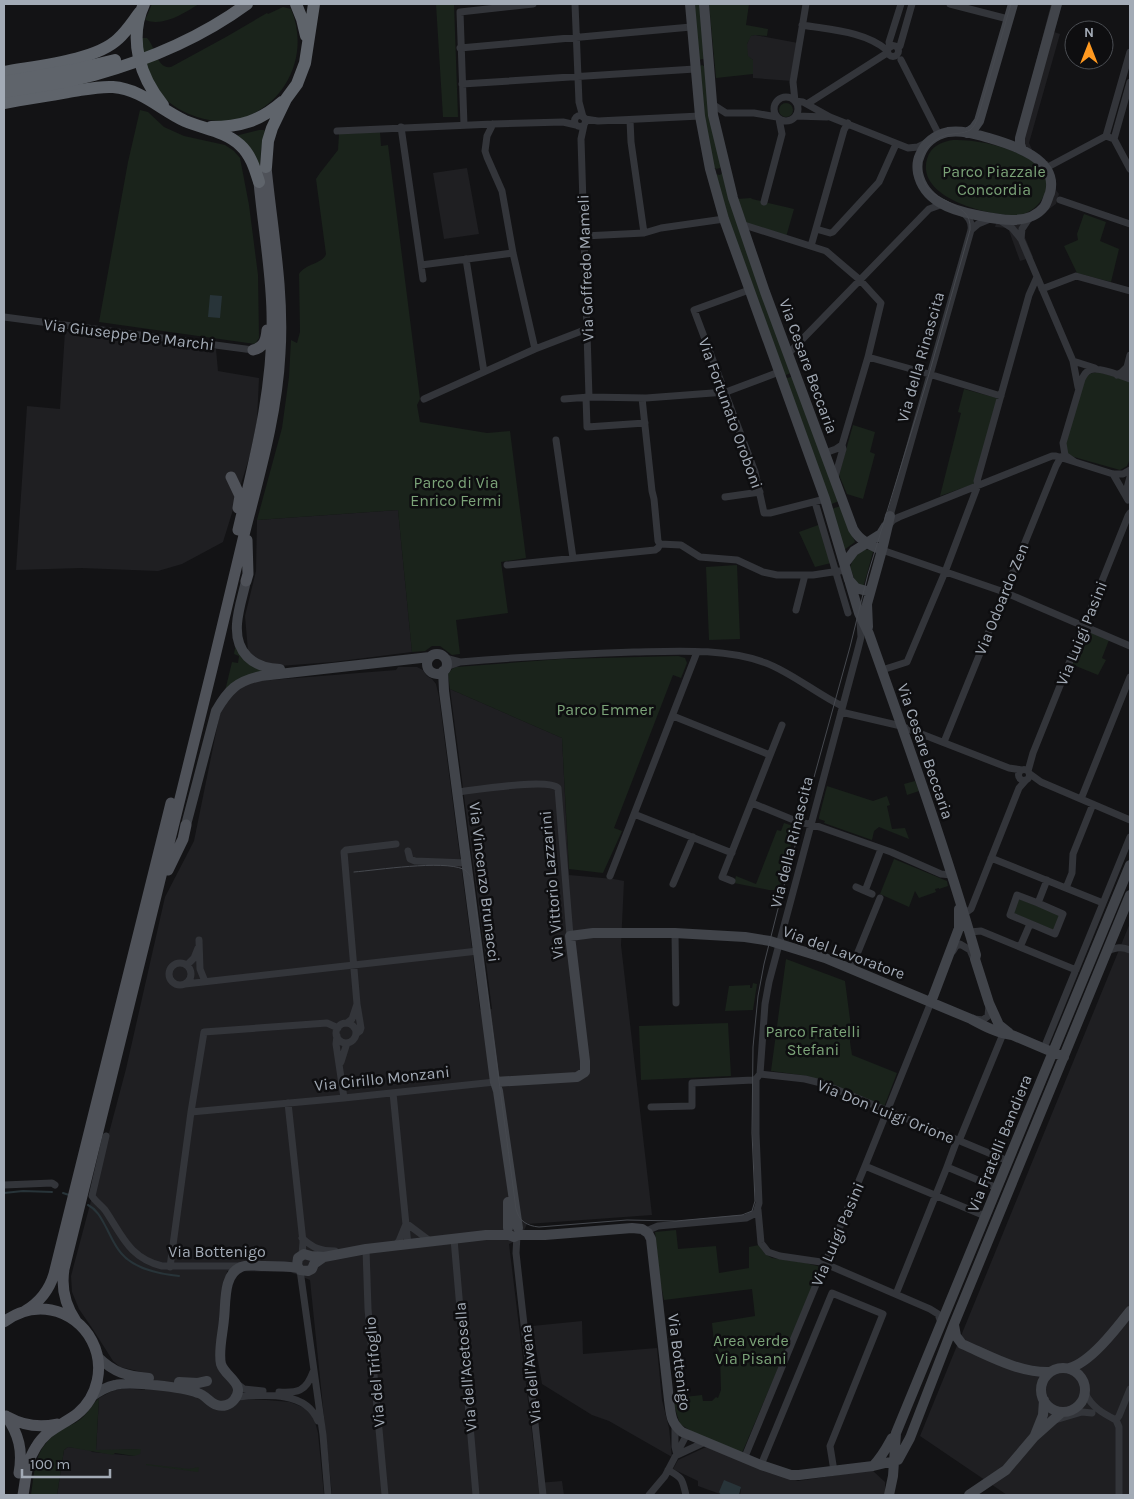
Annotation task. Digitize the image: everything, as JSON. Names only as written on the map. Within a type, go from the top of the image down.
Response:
[{"type":"highway","points":[[4,82],[73,70],[125,57],[175,37],[234,4]]},
{"type":"highway","points":[[4,92],[53,84],[96,74],[152,56],[177,45],[230,16],[247,4]]},
{"type":"highway","points":[[296,4],[305,28],[307,43]]},
{"type":"highway","points":[[266,166],[266,154],[272,128],[286,99],[297,84],[305,63],[314,4]]},
{"type":"highway","points":[[4,72],[62,61],[102,50],[118,40],[142,8]]},
{"type":"highway","points":[[142,8],[137,41],[138,58],[149,86],[166,109]]},
{"type":"highway","points":[[4,104],[96,88],[114,87],[130,90],[183,120],[221,133],[240,145],[251,160],[259,182]]},
{"type":"highway","points":[[203,127],[229,126],[255,120],[273,110],[286,99]]},
{"type":"main road","points":[[26,1311],[46,1293],[54,1274],[242,528],[264,461],[277,387],[281,302],[280,279],[266,166]]},
{"type":"main road","points":[[23,1495],[32,1454],[46,1434],[83,1408],[91,1396],[98,1377],[98,1357],[90,1337],[68,1308],[64,1292],[64,1269],[157,895],[242,528],[268,390],[272,346],[271,294],[259,182]]},
{"type":"main road","points":[[253,350],[260,348],[264,344],[271,294]]},
{"type":"main road","points":[[230,477],[240,498],[236,521],[242,528],[248,574],[246,581]]},
{"type":"main road","points":[[157,895],[183,839],[186,825]]},
{"type":"main road","points":[[4,1322],[12,1316],[26,1311],[43,1309],[52,1310],[76,1321]]},
{"type":"main road","points":[[5,1415],[22,1424],[31,1426],[49,1426],[66,1420]]},
{"type":"main road","points":[[5,1415],[16,1432],[21,1451],[15,1495]]},
{"type":"street","points":[[464,125],[460,12],[533,4]]},
{"type":"street","name":"Via Goffredo Mameli","points":[[575,4],[587,329],[587,427],[644,423]]},
{"type":"street","name":"Via Cesare Beccaria","points":[[690,4],[700,116],[710,168],[724,219],[779,372],[820,500],[845,566],[854,613],[869,634],[941,838],[970,932],[976,955],[975,959],[989,1003],[999,1025],[1007,1034]]},
{"type":"street","name":"Via Cesare Beccaria","points":[[704,4],[715,123],[741,224],[853,529],[866,543]]},
{"type":"street","points":[[754,113],[766,110],[784,97],[790,89],[793,82],[806,4]]},
{"type":"street","points":[[901,4],[889,42],[939,135]]},
{"type":"street","points":[[807,104],[900,46],[912,4]]},
{"type":"street","points":[[950,4],[1008,20]]},
{"type":"street","points":[[967,133],[974,128],[980,119],[1013,4]]},
{"type":"street","points":[[1022,150],[1020,138],[1057,4]]},
{"type":"street","points":[[802,25],[866,37],[893,52]]},
{"type":"street","points":[[460,48],[691,27]]},
{"type":"street","points":[[1106,136],[1130,52]]},
{"type":"street","points":[[462,84],[695,68],[697,65],[702,64],[706,64],[710,68]]},
{"type":"street","points":[[779,146],[784,134],[795,118],[798,108],[795,101],[793,82]]},
{"type":"street","points":[[1130,82],[1114,138],[1130,169]]},
{"type":"street","points":[[784,97],[807,104],[830,117],[908,148],[915,154],[918,161],[920,180],[928,194],[969,218],[971,230]]},
{"type":"street","points":[[764,202],[782,131],[774,110],[776,103]]},
{"type":"street","points":[[712,104],[726,113],[754,113],[788,121],[795,118],[830,117]]},
{"type":"street","points":[[715,123],[726,113]]},
{"type":"street","points":[[337,131],[700,116]]},
{"type":"street","points":[[630,120],[631,142],[644,233]]},
{"type":"street","points":[[811,246],[844,130],[848,123]]},
{"type":"street","points":[[493,124],[487,136],[485,151],[502,191],[513,253],[535,349]]},
{"type":"street","points":[[402,127],[423,279]]},
{"type":"street","points":[[908,148],[920,146],[939,135],[954,131],[1006,143],[1037,159],[1046,168],[1054,193],[1060,200],[1130,224]]},
{"type":"street","points":[[1046,168],[1106,136],[1114,138]]},
{"type":"street","points":[[918,161],[927,142]]},
{"type":"street","points":[[816,229],[830,233],[833,232],[869,194],[884,174],[896,144]]},
{"type":"street","points":[[710,168],[712,172],[719,173],[725,166]]},
{"type":"street","points":[[1044,207],[1051,185]]},
{"type":"street","points":[[928,194],[928,209]]},
{"type":"street","points":[[1021,239],[1023,226],[1032,216],[1044,207],[1060,200]]},
{"type":"street","points":[[789,353],[928,209],[943,204]]},
{"type":"street","points":[[959,212],[995,219],[1016,220],[1032,216]]},
{"type":"street","points":[[584,236],[644,233],[661,228],[724,219]]},
{"type":"street","points":[[971,230],[980,223],[995,219],[1012,228],[1021,239],[1073,361],[1078,390]]},
{"type":"street","points":[[741,224],[830,253],[882,303],[834,478]]},
{"type":"street","name":"Via della Rinascita","points":[[890,516],[971,230]]},
{"type":"street","points":[[421,265],[513,253]]},
{"type":"street","points":[[466,259],[484,372]]},
{"type":"street","points":[[1042,289],[1076,276],[1130,290]]},
{"type":"street","points":[[882,670],[907,662],[945,572],[978,485],[977,481],[1029,296],[1037,277]]},
{"type":"street","name":"Via Fortunato Oroboni","points":[[749,290],[694,310],[755,472],[764,513],[820,500]]},
{"type":"street","name":"Via Giuseppe De Marchi","points":[[4,318],[253,350]]},
{"type":"street","points":[[424,399],[535,349],[587,329]]},
{"type":"street","points":[[1117,375],[1127,366],[1130,355]]},
{"type":"street","points":[[868,357],[1001,396]]},
{"type":"street","points":[[1073,361],[1130,378],[1127,366]]},
{"type":"street","points":[[1075,462],[1065,455],[1063,443],[1082,379],[1085,374],[1095,368]]},
{"type":"street","points":[[564,398],[644,398],[726,392],[779,372]]},
{"type":"street","points":[[644,398],[644,423],[658,541],[660,544]]},
{"type":"street","points":[[644,398],[656,492],[654,499]]},
{"type":"street","points":[[556,440],[573,558]]},
{"type":"street","points":[[825,452],[842,445]]},
{"type":"street","points":[[887,528],[893,520],[1052,456],[1061,457],[1113,474],[1123,474],[1130,470]]},
{"type":"street","name":"Via Odoardo Zen","points":[[944,742],[1061,457]]},
{"type":"street","points":[[1113,474],[1129,502]]},
{"type":"street","points":[[1129,502],[1127,488],[1130,477]]},
{"type":"street","points":[[725,497],[760,492]]},
{"type":"street","name":"Via della Rinascita","points":[[820,500],[835,571],[861,631],[860,642],[807,824],[765,1004],[757,1077],[756,1134],[758,1209],[762,1245],[773,1254],[824,1264],[896,1294],[935,1312],[938,1314],[941,1323]]},
{"type":"street","name":"Via Luigi Pasini","points":[[964,914],[970,909],[1130,513]]},
{"type":"street","points":[[869,634],[867,610],[870,592],[890,516]]},
{"type":"street","points":[[660,544],[681,545],[705,558],[737,560],[767,573],[806,575],[835,571],[845,566],[854,551],[881,534],[890,516]]},
{"type":"street","points":[[866,543],[1004,592],[1130,646]]},
{"type":"street","points":[[508,565],[655,550],[660,544]]},
{"type":"street","points":[[796,610],[806,575]]},
{"type":"street","points":[[849,580],[856,588],[870,592]]},
{"type":"street","points":[[246,581],[238,616],[237,634],[239,643],[248,658],[260,666],[268,668],[338,666],[413,660],[438,666],[460,662],[562,654],[694,651],[734,656],[766,663],[841,709],[901,726],[944,742],[1130,820]]},
{"type":"street","points":[[610,876],[672,716],[694,651]]},
{"type":"street","points":[[186,825],[216,710],[231,689],[241,682],[261,676],[338,666]]},
{"type":"street","name":"Via Vincenzo Brunacci","points":[[438,666],[444,687],[458,792],[495,1082],[494,1094],[508,1209],[513,1232]]},
{"type":"street","points":[[1081,798],[1130,677]]},
{"type":"street","points":[[672,716],[770,755]]},
{"type":"street","points":[[732,880],[722,877],[782,725]]},
{"type":"street","name":"Via Vittorio Lazzarini","points":[[458,792],[547,784],[555,785],[558,788],[570,936],[584,1061],[584,1072],[577,1077]]},
{"type":"street","points":[[752,803],[881,849],[938,872],[952,875]]},
{"type":"street","points":[[1066,888],[1072,873],[1073,854],[1093,804]]},
{"type":"street","points":[[634,814],[732,852]]},
{"type":"street","points":[[673,884],[693,837]]},
{"type":"street","points":[[1046,1043],[1130,837]]},
{"type":"street","points":[[170,1267],[204,1032],[326,1023],[337,1032],[340,1041],[347,1043],[353,1041],[361,1028],[357,1004],[344,852],[351,849],[396,844]]},
{"type":"street","points":[[865,891],[881,849]]},
{"type":"street","points":[[408,851],[409,857],[413,860],[467,863]]},
{"type":"street","points":[[991,858],[1103,903]]},
{"type":"street","name":"Via Fratelli Bandiera","points":[[873,1466],[885,1453],[896,1433],[1130,865]]},
{"type":"street","points":[[1038,903],[1047,880]]},
{"type":"street","points":[[856,887],[872,894]]},
{"type":"street","points":[[1018,895],[1038,903],[1063,914],[1055,934],[1010,915],[1018,895]]},
{"type":"street","name":"Via Fratelli Bandiera","points":[[894,1462],[900,1458],[910,1438],[954,1324],[1130,895]]},
{"type":"street","points":[[851,969],[880,898]]},
{"type":"street","name":"Via Cesare Beccaria","points":[[929,1006],[959,928],[960,900]]},
{"type":"street","points":[[1020,947],[1030,924]]},
{"type":"street","points":[[970,932],[981,931],[1076,970]]},
{"type":"street","name":"Via del Lavoratore","points":[[570,936],[593,933],[675,934],[745,937],[780,944],[825,958],[929,1006],[941,1006],[1064,1057]]},
{"type":"street","points":[[675,934],[676,1003]]},
{"type":"street","points":[[185,984],[190,979],[190,969],[199,942],[200,970],[208,980]]},
{"type":"street","points":[[948,958],[956,946],[960,944],[970,950],[975,959]]},
{"type":"street","points":[[1107,951],[1117,947],[1130,950]]},
{"type":"street","points":[[208,980],[200,978],[190,969],[178,963],[172,966],[169,972],[170,978],[174,983],[181,985],[208,980],[478,950]]},
{"type":"street","points":[[190,969],[198,965],[200,960]]},
{"type":"street","points":[[936,988],[941,1006]]},
{"type":"street","points":[[971,1019],[983,1020],[988,1016],[989,1003]]},
{"type":"street","points":[[344,1098],[336,1044],[337,1032],[342,1024],[352,1019],[357,1004]]},
{"type":"street","name":"Via Luigi Pasini","points":[[744,1458],[929,1006]]},
{"type":"street","points":[[347,1023],[354,1027],[356,1034]]},
{"type":"street","points":[[896,1294],[958,1141],[1007,1034]]},
{"type":"street","points":[[340,1065],[347,1043]]},
{"type":"street","name":"Via Cirillo Monzani","points":[[191,1112],[495,1082],[577,1077]]},
{"type":"street","name":"Via Don Luigi Orione","points":[[651,1107],[692,1106],[692,1083],[757,1077],[805,1078],[1008,1162]]},
{"type":"street","points":[[393,1093],[408,1244]]},
{"type":"street","points":[[288,1103],[305,1262],[302,1285],[323,1435],[328,1495]]},
{"type":"street","name":"Via Bottenigo","points":[[106,1136],[92,1196],[104,1209],[130,1249],[142,1258],[154,1264],[170,1267],[285,1266],[305,1262]]},
{"type":"street","points":[[865,1166],[985,1216]]},
{"type":"street","points":[[947,1167],[997,1188]]},
{"type":"street","points":[[4,1185],[52,1183],[55,1185]]},
{"type":"street","points":[[305,1262],[366,1249],[513,1232],[540,1236],[632,1228],[646,1231],[658,1226],[744,1219],[753,1216],[758,1209]]},
{"type":"street","points":[[744,1219],[754,1221],[760,1230]]},
{"type":"street","points":[[406,1223],[431,1242]]},
{"type":"street","points":[[396,1246],[406,1223]]},
{"type":"street","name":"Via Bottenigo","points":[[646,1231],[650,1239],[666,1381],[672,1419],[675,1426],[705,1442],[760,1465],[790,1475],[873,1466]]},
{"type":"street","name":"Via dell'Avena","points":[[513,1232],[543,1495]]},
{"type":"street","name":"Via dell'Acetosella","points":[[454,1239],[476,1495]]},
{"type":"street","points":[[302,1240],[318,1250],[346,1252]]},
{"type":"street","name":"Via del Trifoglio","points":[[366,1249],[368,1298],[385,1495]]},
{"type":"street","points":[[242,1266],[232,1273],[228,1283],[220,1354],[222,1365],[228,1375],[244,1389],[291,1393],[298,1392],[307,1384],[314,1370]]},
{"type":"street","points":[[760,1465],[832,1293],[883,1314],[830,1446],[834,1470]]},
{"type":"street","points":[[946,1344],[962,1344],[1020,1369],[1050,1372],[1081,1364],[1093,1354],[1130,1311]]},
{"type":"street","points":[[954,1324],[956,1336],[962,1344]]},
{"type":"street","points":[[1093,1354],[1086,1369],[1084,1380],[1085,1393],[1090,1402],[1102,1413],[1116,1420],[1118,1424],[1119,1495]]},
{"type":"street","points":[[98,1357],[111,1368],[127,1375],[190,1384],[207,1381],[218,1374],[228,1375]]},
{"type":"street","points":[[1069,1368],[1084,1380]]},
{"type":"street","points":[[1020,1369],[1037,1383],[1048,1406],[1062,1412]]},
{"type":"street","points":[[1034,1437],[1043,1415],[1042,1395],[1045,1377],[1050,1372]]},
{"type":"street","points":[[206,1396],[207,1381]]},
{"type":"street","points":[[91,1396],[107,1387],[127,1383],[191,1390],[206,1396],[214,1404],[223,1406],[231,1403],[236,1397],[236,1383]]},
{"type":"street","points":[[1116,1420],[1130,1389]]},
{"type":"street","points":[[291,1393],[306,1401],[320,1413]]},
{"type":"street","points":[[1074,1409],[1080,1405],[1085,1393]]},
{"type":"street","points":[[236,1397],[283,1397],[303,1402],[314,1413],[323,1435]]},
{"type":"street","points":[[969,1495],[1006,1470],[1034,1437],[1062,1412],[1083,1409],[1092,1413]]},
{"type":"street","points":[[1050,1422],[1082,1412],[1102,1413]]},
{"type":"street","points":[[675,1426],[676,1457]]},
{"type":"street","points":[[896,1433],[900,1440],[910,1438]]},
{"type":"street","name":"Via Fratelli Bandiera","points":[[894,1462],[896,1433]]},
{"type":"street","points":[[648,1495],[669,1469],[687,1434]]},
{"type":"street","points":[[676,1457],[705,1442]]},
{"type":"street","points":[[873,1466],[894,1462],[890,1492]]},
{"type":"street","points":[[873,1466],[881,1468],[886,1473],[890,1492]]},
{"type":"street","points":[[669,1469],[682,1480],[686,1495]]},
{"type":"shaded area","points":[[1051,4],[1062,4],[1054,32],[1060,34],[1029,143],[1034,154],[1043,161],[1048,161],[1052,167],[1056,190],[1059,194],[1056,204],[1024,228],[1024,235],[1033,257],[1020,261],[1008,228],[995,227],[998,216],[1025,215],[1036,209],[1043,201],[1044,170],[1015,143]]},
{"type":"shaded area","points":[[755,35],[798,43],[792,81],[753,78],[753,60],[748,57],[746,52],[750,36]]},
{"type":"shaded area","points":[[467,168],[479,234],[444,239],[433,173]]},
{"type":"shaded area","points":[[210,295],[222,296],[220,318],[208,317]]},
{"type":"shaded area","points":[[65,331],[216,349],[218,371],[259,378],[257,421],[250,455],[223,542],[182,564],[158,571],[81,568],[16,570],[27,406],[60,409]]},
{"type":"shaded area","points":[[398,510],[412,652],[333,662],[279,666],[261,663],[248,651],[245,616],[256,571],[257,520]]},
{"type":"shaded area","points":[[398,667],[417,667],[423,670],[436,684],[480,1010],[492,1009],[450,689],[562,738],[569,875],[624,881],[621,945],[652,1215],[527,1224],[520,1239],[509,1244],[538,1483],[562,1481],[564,1495],[332,1495],[310,1280],[290,1272],[227,1271],[219,1351],[239,1389],[240,1400],[290,1402],[305,1408],[314,1418],[318,1433],[324,1495],[57,1495],[64,1450],[68,1447],[90,1450],[92,1452],[134,1456],[140,1449],[96,1451],[99,1398],[123,1388],[145,1390],[146,1373],[120,1367],[113,1361],[79,1309],[72,1292],[71,1276],[126,1069],[165,897],[194,841],[221,708],[234,690],[251,681],[396,670]]},
{"type":"shaded area","points":[[1130,923],[1130,1495],[1007,1495],[920,1436]]},
{"type":"shaded area","points":[[582,1321],[583,1354],[657,1348],[662,1400],[669,1428],[672,1457],[609,1421],[592,1415],[542,1384],[532,1326]]},
{"type":"shaded area","points":[[706,1447],[798,1481],[872,1470],[885,1482],[885,1493],[884,1495],[740,1495],[741,1489],[726,1481],[720,1494],[698,1486],[698,1481],[673,1469],[678,1460]]},
{"type":"shaded area","points":[[724,1480],[741,1487],[739,1495],[721,1495],[719,1492]]},
{"type":"green space","points":[[152,4],[199,4],[173,18],[152,22],[145,20]]},
{"type":"green space","points":[[436,4],[454,4],[458,117],[443,117]]},
{"type":"green space","points":[[692,4],[701,4],[706,60],[698,61]]},
{"type":"green space","points":[[709,4],[749,4],[746,25],[768,29],[767,36],[751,36],[747,44],[748,56],[753,60],[753,74],[716,78]]},
{"type":"green space","points":[[283,7],[291,9],[297,32],[297,55],[290,76],[278,94],[263,108],[243,118],[221,121],[197,117],[183,111],[170,103],[162,95],[146,69],[142,38],[147,38],[150,42],[162,65],[171,67],[267,13]]},
{"type":"green space","points":[[700,66],[704,66],[722,165],[716,169],[712,165],[705,126]]},
{"type":"green space","points":[[783,103],[789,103],[793,110],[789,117],[783,117],[779,113],[779,107]]},
{"type":"green space","points":[[140,110],[148,112],[164,127],[184,136],[225,145],[240,158],[249,205],[258,275],[259,338],[255,344],[99,322],[128,162]]},
{"type":"green space","points":[[259,130],[265,131],[260,169],[235,136]]},
{"type":"green space","name":"Parco di Via Enrico Fermi","points":[[380,132],[381,146],[388,145],[420,399],[417,405],[420,422],[487,433],[510,431],[526,558],[501,562],[508,613],[456,620],[460,654],[452,655],[440,646],[432,646],[425,651],[412,652],[398,510],[257,520],[282,428],[289,377],[291,340],[297,343],[300,332],[299,274],[302,270],[322,260],[326,254],[316,179],[338,150],[339,134]]},
{"type":"green space","name":"Parco Piazzale Concordia","points":[[953,140],[988,143],[1012,151],[1033,162],[1041,169],[1046,181],[1044,194],[1037,206],[1020,215],[989,212],[963,205],[939,191],[931,182],[926,171],[927,159],[937,145]]},
{"type":"green space","points":[[723,172],[794,372],[783,376],[745,272],[715,174],[720,175]]},
{"type":"green space","points":[[751,198],[794,209],[786,237],[747,224],[737,199]]},
{"type":"green space","points":[[1084,214],[1106,222],[1100,241],[1119,249],[1111,282],[1077,273],[1064,246],[1078,240],[1077,234]]},
{"type":"green space","points":[[1098,372],[1130,381],[1130,459],[1127,466],[1120,470],[1074,457],[1065,450],[1083,380],[1086,376]]},
{"type":"green space","points":[[794,376],[839,501],[829,505],[784,379]]},
{"type":"green space","points":[[964,389],[997,398],[974,484],[940,496],[961,413],[958,412]]},
{"type":"green space","points":[[853,425],[875,432],[870,452],[875,454],[863,499],[847,494],[839,475]]},
{"type":"green space","points":[[841,506],[855,542],[844,550],[831,509]]},
{"type":"green space","points":[[821,524],[831,563],[815,567],[799,532]]},
{"type":"green space","points":[[865,549],[873,552],[863,588],[857,586],[850,567],[854,557]]},
{"type":"green space","points":[[737,565],[740,639],[709,640],[706,567]]},
{"type":"green space","points":[[1085,630],[1109,640],[1102,658],[1106,660],[1098,675],[1071,664]]},
{"type":"green space","points":[[236,643],[267,671],[225,691],[232,662],[238,663],[239,656],[234,654]]},
{"type":"green space","name":"Parco Emmer","points":[[678,656],[685,658],[687,663],[681,678],[673,675],[614,828],[622,831],[603,873],[569,869],[562,738],[450,689],[448,674],[456,667],[561,659]]},
{"type":"green space","points":[[915,781],[919,791],[907,795],[904,784]]},
{"type":"green space","points":[[827,786],[873,801],[887,796],[890,805],[887,806],[892,829],[905,828],[909,839],[879,827],[874,831],[872,840],[824,823],[825,821],[819,819],[819,817]]},
{"type":"green space","points":[[784,823],[796,827],[779,890],[769,890],[734,883],[736,876],[756,884],[777,830],[781,831]]},
{"type":"green space","points":[[894,859],[947,881],[948,886],[935,889],[936,892],[919,898],[915,891],[909,907],[880,894]]},
{"type":"green space","points":[[1019,899],[1060,915],[1054,930],[1013,913]]},
{"type":"green space","name":"Parco Fratelli Stefani","points":[[786,959],[845,981],[851,1027],[850,1042],[852,1055],[897,1073],[884,1107],[808,1076],[771,1071]]},
{"type":"green space","points":[[753,983],[757,984],[753,1010],[725,1011],[729,986],[750,985],[750,988],[752,988]]},
{"type":"green space","points":[[728,1023],[731,1076],[641,1080],[639,1026]]},
{"type":"green space","name":"Area verde Via Pisani","points":[[676,1230],[678,1249],[716,1246],[719,1273],[749,1268],[749,1247],[759,1245],[765,1254],[772,1258],[821,1267],[742,1453],[699,1436],[680,1424],[674,1405],[675,1398],[702,1395],[703,1401],[712,1401],[716,1397],[718,1398],[721,1390],[720,1353],[714,1342],[712,1323],[755,1316],[752,1289],[664,1300],[655,1232]]},
{"type":"green space","points":[[99,1398],[96,1450],[141,1449],[140,1454],[134,1456],[115,1453],[113,1455],[68,1447],[64,1450],[57,1495],[31,1495],[37,1461],[44,1446],[57,1433],[81,1419]]},
{"type":"green space","points":[[146,1464],[189,1469],[199,1467],[198,1472]]},
{"type":"waterway","points":[[4,1193],[23,1191],[52,1192]]},
{"type":"waterway","points":[[63,1193],[69,1195]]},
{"type":"waterway","points":[[88,1205],[99,1216],[117,1247],[126,1258],[147,1270],[179,1276]]},
{"type":"tram line","points":[[354,872],[440,865],[463,869],[471,878],[516,1209],[519,1217],[524,1222],[539,1227],[627,1220],[676,1221],[742,1215],[752,1211],[755,1201],[752,1133],[753,1047],[758,996],[764,964],[868,574],[929,374],[970,230],[969,219],[964,212],[929,190],[924,181],[921,162],[928,147],[936,140],[947,135],[967,131],[975,124],[1011,4]]}]
